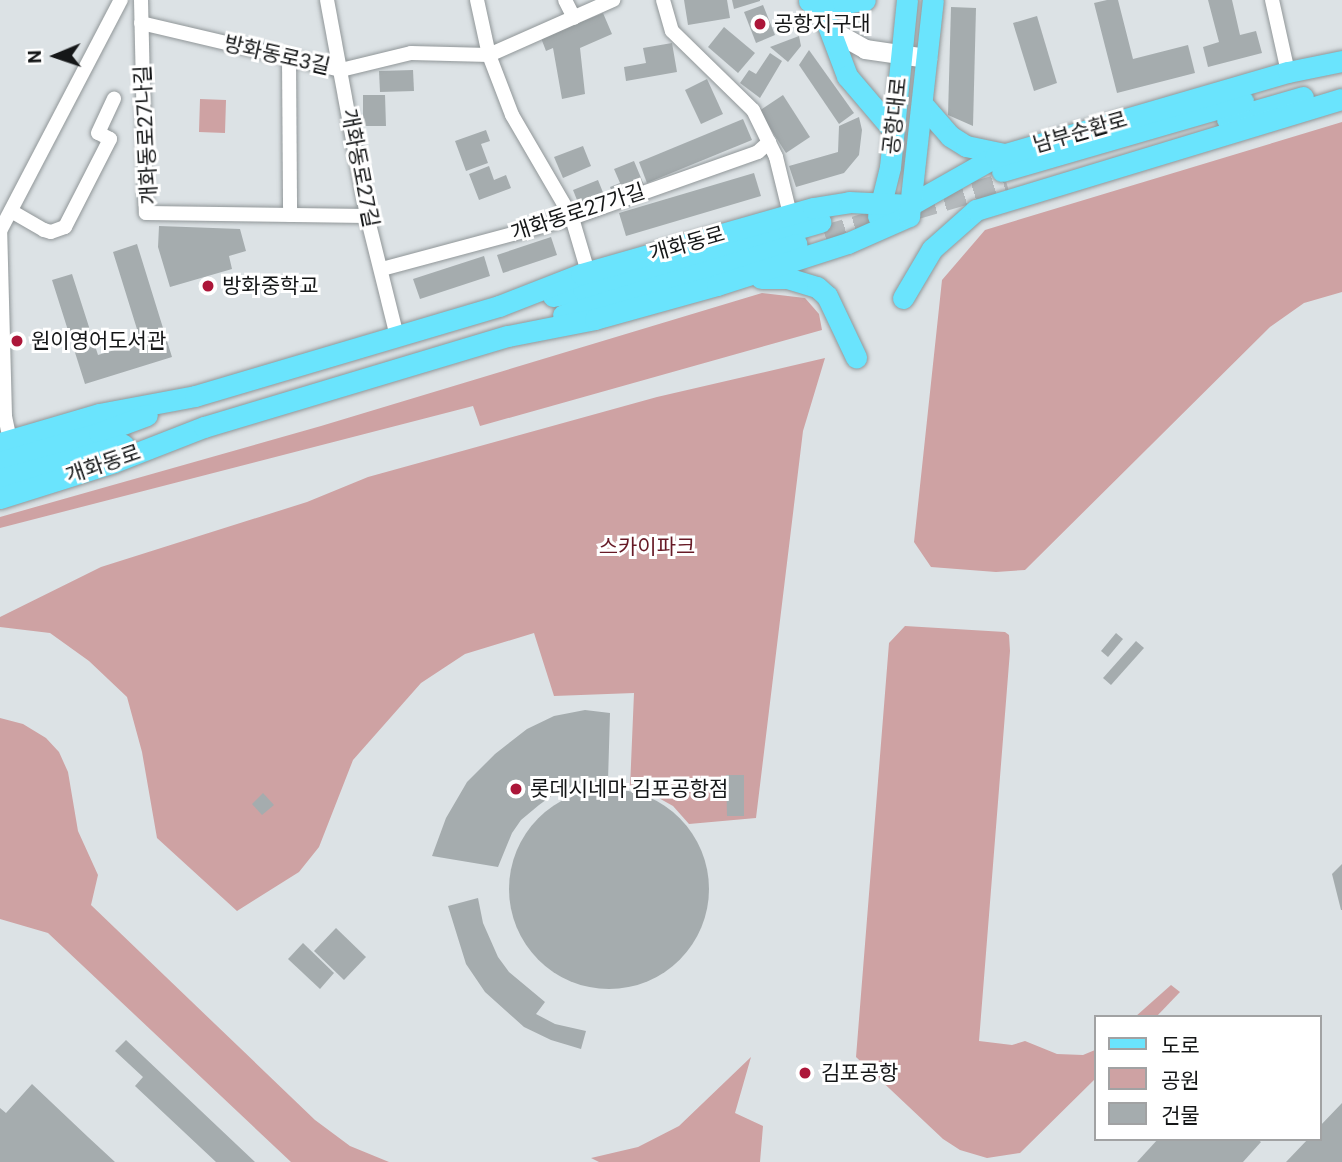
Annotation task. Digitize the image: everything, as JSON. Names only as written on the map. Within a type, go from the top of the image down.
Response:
[{"type":"main road","points":[[809,0],[843,3],[865,0]]},
{"type":"main road","points":[[809,0],[833,31],[865,49],[927,58]]},
{"type":"main road","name":"공항대로","points":[[876,230],[890,167],[907,0]]},
{"type":"main road","name":"공항대로","points":[[910,210],[933,0]]},
{"type":"main road","points":[[827,23],[847,76],[893,130]]},
{"type":"main road","name":"남부순환로","points":[[876,230],[910,210],[1004,172],[1288,72],[1342,61]]},
{"type":"main road","name":"남부순환로","points":[[1004,172],[1342,71]]},
{"type":"main road","name":"남부순환로","points":[[1004,172],[1342,86]]},
{"type":"main road","name":"남부순환로","points":[[1004,172],[1342,99]]},
{"type":"main road","points":[[903,299],[932,249],[976,210],[1004,172],[950,136],[923,105]]},
{"type":"main road","name":"개화동로","points":[[508,336],[595,319],[717,285],[820,229],[849,202],[881,202]]},
{"type":"main road","points":[[881,202],[910,210]]},
{"type":"main road","name":"개화동로","points":[[0,462],[99,433],[195,396],[499,306],[588,272],[790,214],[820,229]]},
{"type":"main road","name":"개화동로","points":[[0,479],[114,447],[204,427],[508,336],[593,304],[820,229]]},
{"type":"main road","name":"개화동로","points":[[499,306],[583,290],[820,229],[876,230]]},
{"type":"main road","points":[[717,285],[768,276],[787,278],[817,287],[827,296],[856,357]]},
{"type":"main road","name":"개화동로","points":[[5,441],[99,414],[195,396]]},
{"type":"main road","name":"개화동로","points":[[0,498],[114,462],[204,427]]},
{"type":"street","points":[[5,441],[0,231],[121,0]]},
{"type":"street","name":"개화동로27나길","points":[[141,0],[146,213],[368,216]]},
{"type":"street","name":"개화동로27길","points":[[327,0],[368,216],[397,336]]},
{"type":"street","points":[[477,0],[489,55],[512,115],[572,218],[588,272]]},
{"type":"street","points":[[565,0],[574,18]]},
{"type":"street","points":[[663,0],[672,31],[753,110],[769,142],[790,214]]},
{"type":"street","points":[[1272,0],[1288,72]]},
{"type":"street","name":"방화동로3길","points":[[141,23],[341,70],[411,53],[489,55],[607,1]]},
{"type":"street","points":[[289,58],[290,215]]},
{"type":"street","points":[[11,211],[44,230],[51,232],[65,227],[110,139],[98,133],[114,99]]},
{"type":"street","name":"개화동로27가길","points":[[382,269],[572,218],[758,152],[769,142]]},
{"type":"green space","points":[[200,99],[226,100],[225,133],[199,132]]},
{"type":"green space","points":[[1342,122],[1342,292],[1304,303],[1270,327],[1025,570],[996,572],[931,567],[914,542],[942,280],[985,230]]},
{"type":"green space","points":[[762,293],[805,298],[819,314],[822,330],[480,426],[473,406],[0,528],[0,517],[321,426]]},
{"type":"green space","name":"스카이파크","points":[[825,358],[803,431],[756,818],[689,824],[673,806],[648,792],[630,788],[634,693],[554,696],[534,633],[465,654],[421,683],[353,760],[319,847],[299,872],[237,911],[157,838],[142,752],[127,697],[89,661],[50,633],[0,627],[0,617],[101,567],[307,502],[368,477],[657,397]]},
{"type":"green space","points":[[905,626],[1005,632],[1009,635],[1010,651],[979,1041],[1012,1045],[1025,1041],[1057,1054],[1083,1055],[1094,1050],[1094,1080],[1020,1153],[987,1158],[960,1150],[943,1139],[856,1057],[889,643]]},
{"type":"green space","points":[[0,718],[23,724],[46,738],[59,752],[68,772],[78,831],[98,875],[91,905],[315,1120],[350,1146],[389,1162],[291,1162],[48,933],[0,919]]},
{"type":"green space","points":[[1171,985],[1180,992],[1158,1015],[1137,1015]]},
{"type":"green space","points":[[751,1057],[735,1113],[763,1126],[760,1162],[599,1162],[591,1158],[638,1147],[679,1126]]},
{"type":"building","points":[[684,0],[727,0],[730,18],[688,25]]},
{"type":"building","points":[[732,0],[760,0],[760,1],[734,9]]},
{"type":"building","points":[[1118,0],[1133,59],[1188,45],[1195,73],[1117,93],[1094,3]]},
{"type":"building","points":[[1208,0],[1232,0],[1240,35],[1256,31],[1262,53],[1208,67],[1203,47],[1219,42]]},
{"type":"building","name":"공항지구대","points":[[763,5],[775,35],[756,43],[744,12]]},
{"type":"building","points":[[951,7],[976,8],[973,126],[948,115]]},
{"type":"building","points":[[603,13],[612,34],[580,48],[585,94],[562,99],[553,48],[546,51],[541,38]]},
{"type":"building","points":[[1037,16],[1057,83],[1034,91],[1013,23]]},
{"type":"building","points":[[724,27],[755,53],[738,73],[708,47]]},
{"type":"building","points":[[799,36],[801,46],[788,62],[770,47]]},
{"type":"building","points":[[672,43],[677,72],[626,81],[624,67],[646,63],[643,48]]},
{"type":"building","points":[[809,50],[854,113],[839,124],[799,65]]},
{"type":"building","points":[[770,53],[782,61],[760,98],[740,83],[749,70],[756,74]]},
{"type":"building","points":[[413,70],[414,91],[380,92],[379,71]]},
{"type":"building","points":[[707,79],[723,114],[701,124],[685,90]]},
{"type":"building","points":[[363,95],[385,95],[386,126],[363,126]]},
{"type":"building","points":[[783,95],[810,137],[786,153],[759,111]]},
{"type":"building","points":[[859,117],[862,130],[859,155],[844,173],[796,187],[789,166],[838,152],[839,126]]},
{"type":"building","points":[[743,119],[752,140],[647,183],[639,162]]},
{"type":"building","points":[[486,130],[490,141],[481,144],[488,163],[466,171],[455,141]]},
{"type":"building","points":[[583,146],[591,166],[563,178],[554,157]]},
{"type":"building","points":[[634,161],[644,185],[614,197],[610,187],[620,183],[614,169]]},
{"type":"building","points":[[489,166],[494,180],[506,175],[511,188],[479,200],[469,174]]},
{"type":"building","points":[[754,173],[761,196],[626,236],[619,213]]},
{"type":"building","points":[[598,180],[606,200],[581,210],[573,190]]},
{"type":"building","points":[[159,226],[240,229],[246,251],[229,256],[232,269],[170,287],[158,247]]},
{"type":"building","points":[[551,237],[557,255],[503,273],[497,255]]},
{"type":"building","points":[[137,244],[172,357],[85,384],[52,280],[72,274],[98,355],[141,342],[113,252]]},
{"type":"building","points":[[484,256],[490,276],[420,299],[413,279]]},
{"type":"building","points":[[1116,633],[1123,639],[1108,657],[1101,651]]},
{"type":"building","points":[[1136,641],[1144,648],[1111,685],[1103,678]]},
{"type":"building","name":"롯데시네마 김포공항점","points":[[585,710],[610,713],[608,781],[581,783],[554,794],[539,805],[521,820],[512,833],[498,867],[432,856],[446,818],[467,782],[495,754],[527,729],[554,716]]},
{"type":"building","points":[[726,775],[744,775],[744,816],[727,816]]},
{"type":"building","points":[[609,789],[647,797],[664,806],[679,819],[692,834],[701,851],[709,889],[701,927],[692,944],[679,959],[664,972],[647,981],[609,989],[571,981],[554,972],[539,959],[526,944],[517,927],[509,889],[517,851],[526,834],[539,819],[554,806],[571,797]]},
{"type":"building","points":[[263,793],[274,805],[262,815],[252,804]]},
{"type":"building","points":[[1342,864],[1342,910],[1341,910],[1332,874]]},
{"type":"building","points":[[478,898],[483,923],[498,957],[509,972],[545,1002],[536,1014],[555,1024],[586,1031],[581,1049],[551,1040],[524,1027],[485,992],[466,964],[448,906]]},
{"type":"building","points":[[336,928],[366,957],[344,980],[314,951]]},
{"type":"building","points":[[303,943],[334,973],[320,989],[288,959]]},
{"type":"building","points":[[126,1040],[255,1162],[216,1162],[135,1086],[143,1077],[115,1051]]},
{"type":"building","points":[[32,1084],[115,1162],[0,1162],[0,1108],[6,1113]]},
{"type":"building","points":[[1342,1103],[1342,1162],[1286,1162],[1306,1141],[1321,1141],[1321,1125]]},
{"type":"building","points":[[1156,1141],[1261,1142],[1243,1162],[1137,1162]]},
{"type":"tunnel","points":[[825,235],[1006,182]]},
{"type":"place","name":"공항지구대","points":[[760,24]]},
{"type":"place","name":"방화중학교","points":[[208,286]]},
{"type":"place","name":"원이영어도서관","points":[[17,341]]},
{"type":"place","name":"롯데시네마 김포공항점","points":[[516,789]]},
{"type":"place","name":"김포공항","points":[[805,1073]]}]
